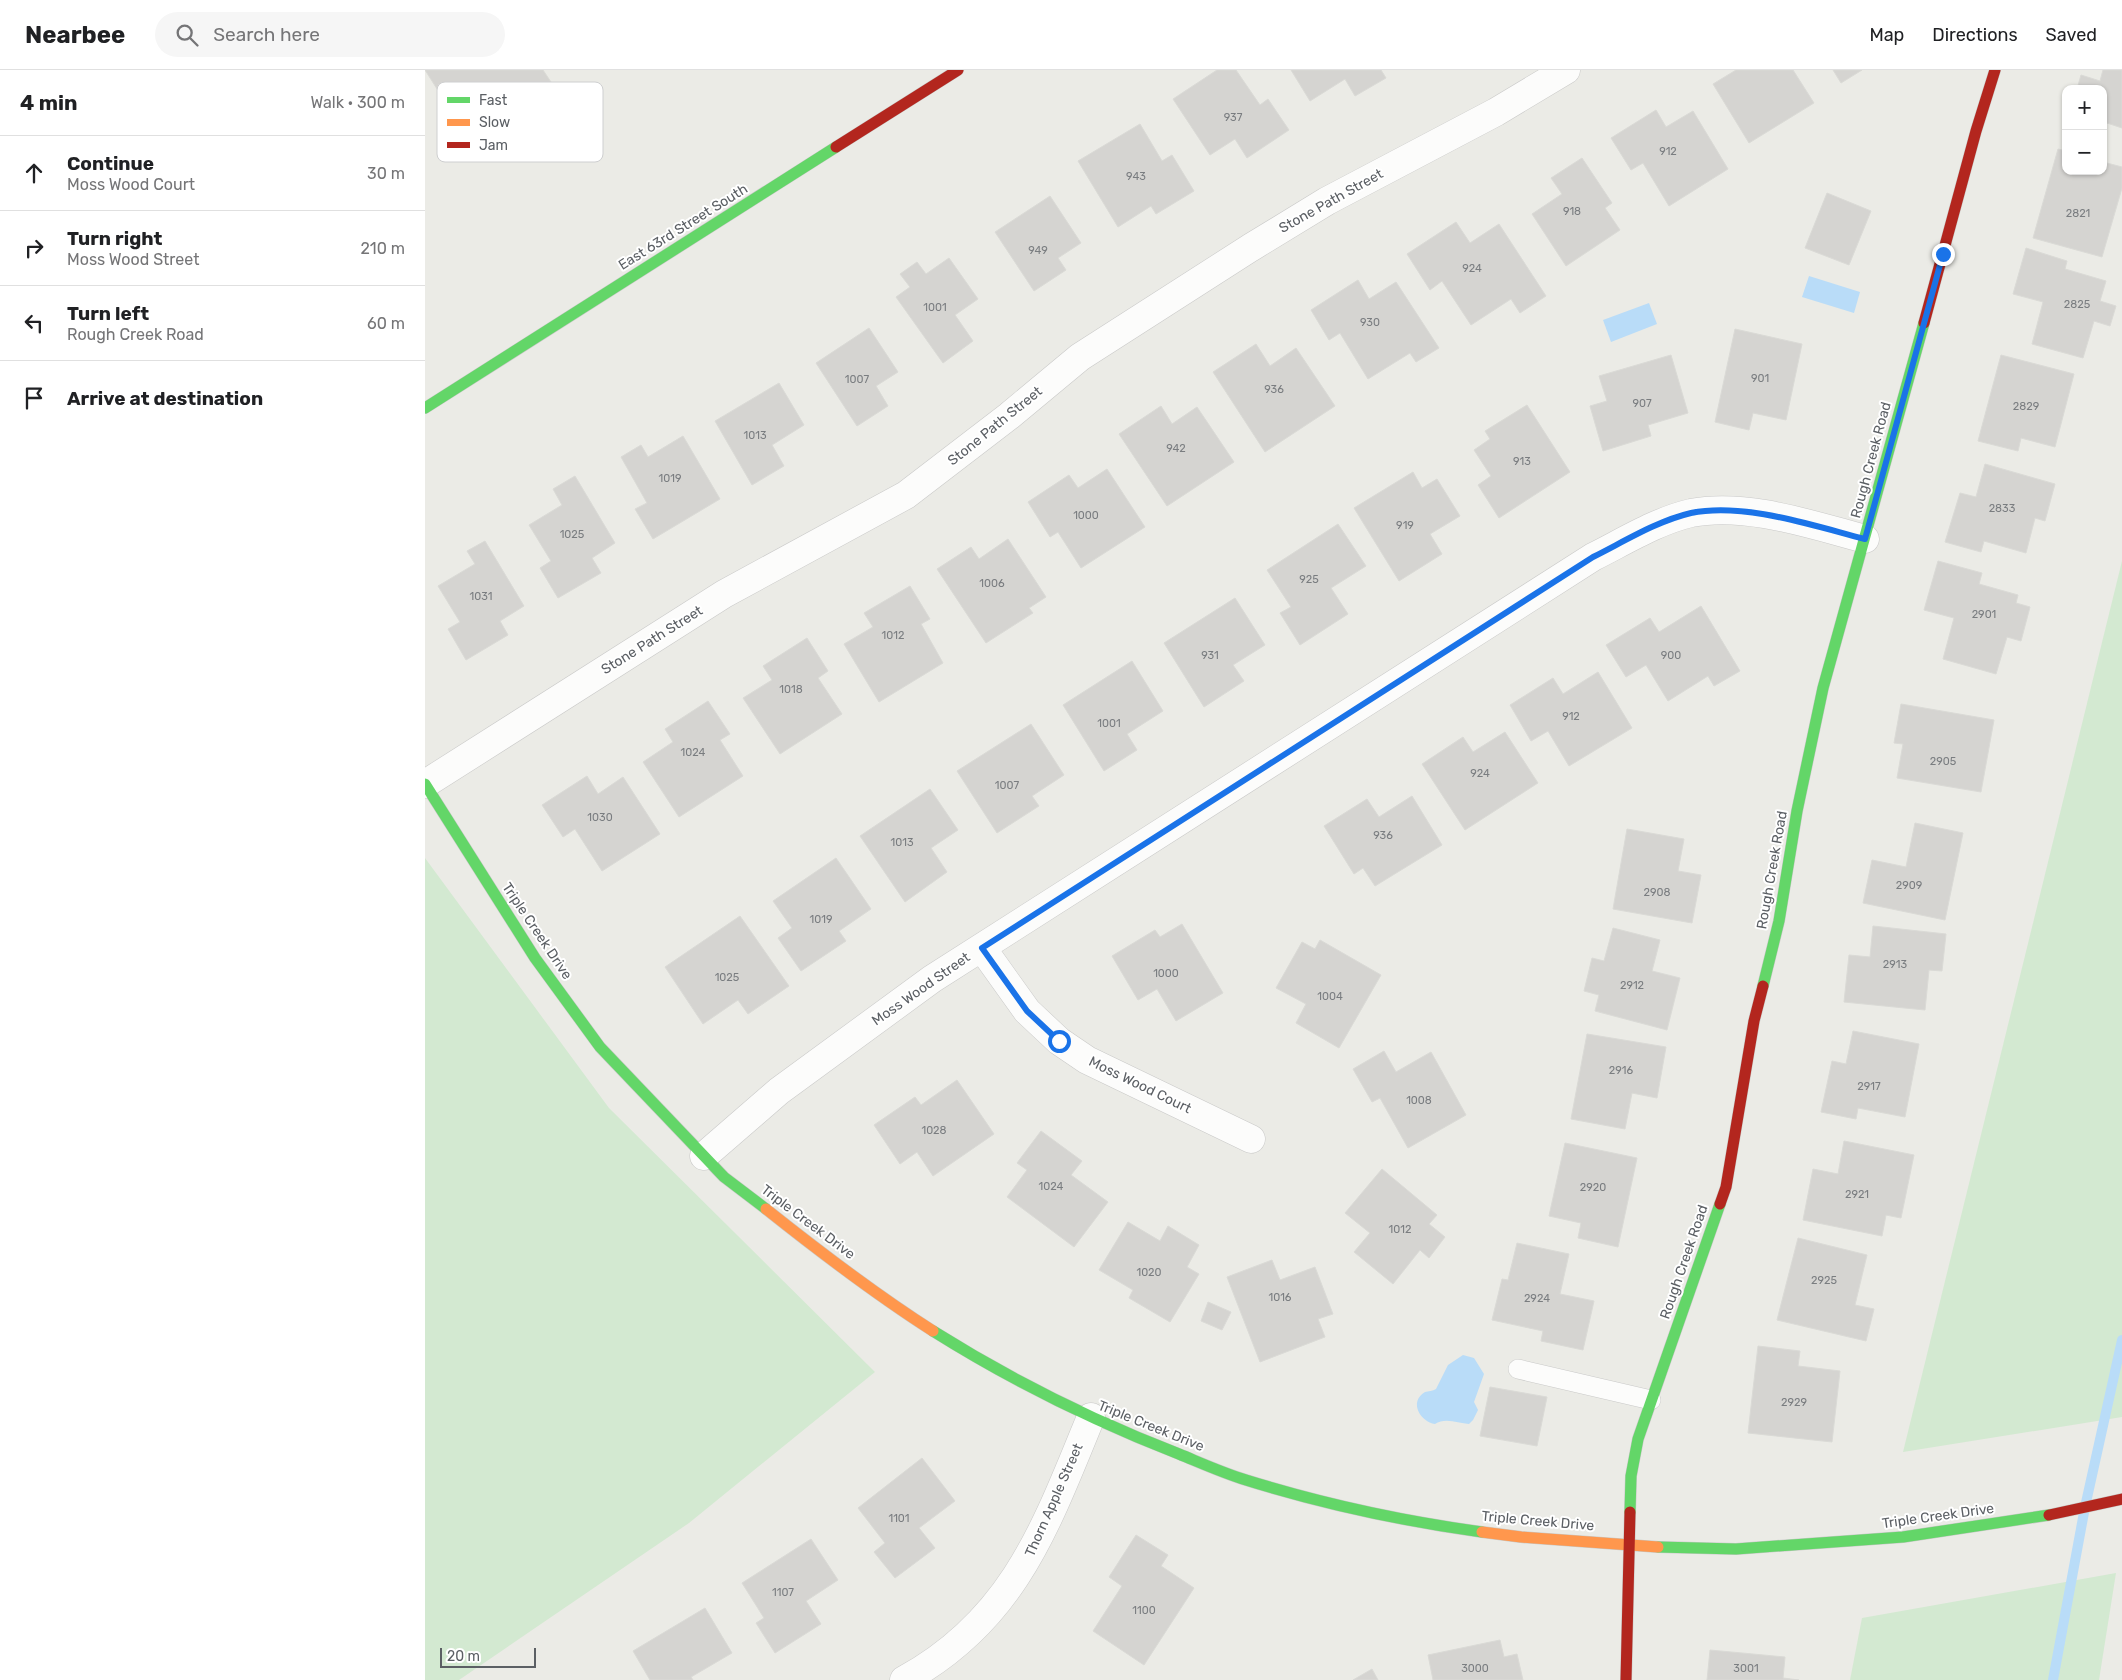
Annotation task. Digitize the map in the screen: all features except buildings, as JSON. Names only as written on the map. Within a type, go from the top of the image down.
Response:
[{"type":"street","name":"East 63rd Street South","points":[[425,408],[958,70]]},
{"type":"street","name":"Stone Path Street","points":[[425,784],[724,594],[906,495],[1009,416],[1080,357],[1250,248],[1327,201],[1495,112],[1566,70]]},
{"type":"street","name":"Rough Creek Road","points":[[1627,1680],[1628,1546],[1631,1476],[1638,1439],[1725,1187],[1754,1020],[1779,920],[1797,811],[1823,688],[1995,70]]},
{"type":"street","name":"Moss Wood Street","points":[[704,1156],[779,1091],[932,979],[1593,557],[1671,519],[1693,513],[1732,510],[1789,520],[1865,539]]},
{"type":"street","name":"Triple Creek Drive","points":[[425,784],[535,958],[600,1048],[724,1177],[828,1258],[897,1308],[968,1353],[1066,1406],[1148,1442],[1245,1480],[1359,1511],[1448,1527],[1521,1537],[1628,1546],[1736,1549],[1903,1538],[2061,1513],[2122,1499]]},
{"type":"street","name":"Moss Wood Court","points":[[982,948],[1027,1011],[1059,1041],[1087,1060],[1251,1139]]},
{"type":"street","name":"Thorn Apple Street","points":[[904,1680],[950,1650],[999,1602],[1025,1563],[1046,1523],[1091,1417]]},
{"type":"lane","points":[[1518,1369],[1651,1400]]},
{"type":"green space","points":[[2122,561],[2122,1417],[1903,1452]]},
{"type":"green space","points":[[425,858],[609,1108],[875,1372],[689,1523],[459,1680],[425,1680]]},
{"type":"green space","points":[[2116,1573],[2099,1680],[1850,1680],[1862,1618]]},
{"type":"water","points":[[1809,276],[1860,292],[1854,313],[1802,297]]},
{"type":"water","points":[[1649,303],[1657,324],[1611,342],[1603,320]]},
{"type":"water","points":[[1463,1355],[1474,1358],[1484,1374],[1474,1402],[1478,1410],[1473,1420],[1469,1424],[1443,1421],[1435,1424],[1425,1420],[1418,1411],[1417,1401],[1425,1392],[1436,1389],[1448,1365]]},
{"type":"waterway","points":[[2053,1680],[2085,1507],[2122,1340]]},
{"type":"traffic: fast","points":[[425,408],[836,147]]},
{"type":"traffic: fast","points":[[1763,986],[1779,921],[1797,811],[1823,688],[1924,323]]},
{"type":"traffic: fast","points":[[425,784],[535,958],[600,1047],[724,1177],[766,1209]]},
{"type":"traffic: fast","points":[[1630,1512],[1631,1476],[1638,1439],[1720,1204]]},
{"type":"traffic: fast","points":[[933,1331],[992,1366],[1084,1414],[1229,1474],[1275,1489],[1363,1511],[1422,1523],[1482,1532]]},
{"type":"traffic: fast","points":[[1658,1547],[1736,1549],[1903,1537],[2049,1515]]},
{"type":"traffic: slow","points":[[766,1209],[848,1272],[933,1331]]},
{"type":"traffic: slow","points":[[1482,1532],[1521,1537],[1658,1547]]},
{"type":"traffic: jam","points":[[836,147],[958,70]]},
{"type":"traffic: jam","points":[[1924,323],[1976,131],[1995,70]]},
{"type":"traffic: jam","points":[[1720,1204],[1726,1187],[1754,1021],[1763,986]]},
{"type":"traffic: jam","points":[[2049,1515],[2122,1499]]},
{"type":"traffic: jam","points":[[1626,1680],[1630,1512]]},
{"type":"route","points":[[1059,1041],[1027,1011],[982,948],[1593,557],[1671,519],[1693,513],[1732,510],[1789,520],[1865,539],[1943,254]]}]
